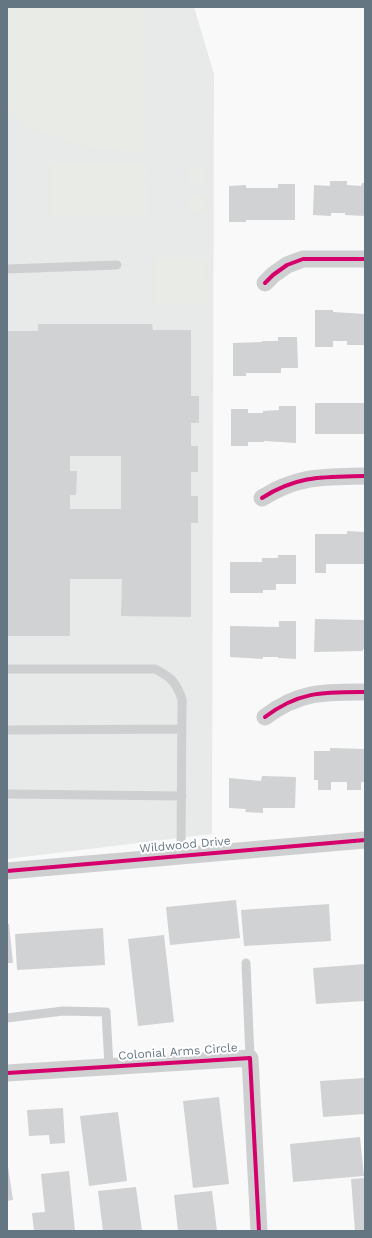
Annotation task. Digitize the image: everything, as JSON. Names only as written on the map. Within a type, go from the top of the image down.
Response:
[{"type":"street","points":[[265,282],[287,265],[303,259],[365,259]]},
{"type":"street","points":[[262,498],[273,491],[294,482],[315,478],[365,476]]},
{"type":"street","points":[[265,717],[289,702],[304,696],[325,692],[365,692]]},
{"type":"street","name":"Wildwood Drive","points":[[7,871],[365,840]]},
{"type":"street","name":"Colonial Arms Circle","points":[[7,1073],[250,1058],[259,1231]]},
{"type":"lane","points":[[7,270],[117,265]]},
{"type":"lane","points":[[7,669],[155,669],[166,675],[178,686],[182,699],[181,855]]},
{"type":"lane","points":[[7,730],[182,729]]},
{"type":"lane","points":[[7,794],[182,796]]},
{"type":"lane","points":[[246,963],[250,1058]]},
{"type":"lane","points":[[7,1018],[63,1011],[106,1012],[109,1066]]},
{"type":"shaded area","points":[[7,7],[194,7],[214,74],[212,834],[7,859]]},
{"type":"shaded area","points":[[7,7],[145,7],[143,153],[81,146],[33,129],[7,106]]},
{"type":"shaded area","points":[[50,163],[146,163],[147,216],[50,216]]},
{"type":"shaded area","points":[[205,166],[205,183],[189,183],[189,167]]},
{"type":"shaded area","points":[[205,194],[205,211],[189,211],[189,195]]},
{"type":"shaded area","points":[[156,258],[206,258],[207,303],[156,304]]},
{"type":"building","points":[[330,181],[347,181],[347,185],[361,186],[362,183],[365,183],[365,216],[345,215],[345,213],[331,213],[331,216],[313,215],[314,185],[330,186]]},
{"type":"building","points":[[278,184],[295,184],[295,220],[246,220],[246,222],[229,222],[229,186],[246,185],[246,188],[278,188]]},
{"type":"building","points":[[315,310],[333,310],[333,312],[365,314],[365,345],[347,345],[347,341],[333,341],[333,347],[315,347]]},
{"type":"building","points":[[38,324],[152,324],[153,330],[191,330],[191,396],[199,396],[199,423],[191,423],[191,446],[198,446],[198,472],[191,472],[191,496],[198,496],[198,523],[191,523],[191,617],[121,616],[122,579],[70,579],[70,636],[7,636],[7,331],[38,331]],"holes":[[[70,456],[121,456],[121,509],[70,509],[70,495],[76,495],[77,471],[70,471]]]},
{"type":"building","points":[[278,337],[297,337],[298,368],[281,368],[281,373],[246,373],[246,376],[233,376],[233,343],[278,341]]},
{"type":"building","points":[[315,403],[365,403],[365,434],[315,434]]},
{"type":"building","points":[[279,406],[296,406],[296,443],[264,441],[248,442],[248,446],[231,446],[231,409],[248,409],[248,413],[263,413],[263,411],[279,410]]},
{"type":"building","points":[[347,531],[365,532],[365,564],[326,564],[326,573],[315,573],[315,534],[347,534]]},
{"type":"building","points":[[278,555],[296,555],[296,584],[276,584],[276,590],[263,590],[263,593],[230,593],[230,562],[262,562],[262,558],[278,558]]},
{"type":"building","points":[[315,619],[365,620],[365,649],[363,649],[363,651],[314,652]]},
{"type":"building","points":[[279,621],[296,621],[296,659],[278,657],[263,657],[263,659],[230,657],[230,626],[279,627]]},
{"type":"building","points":[[330,748],[365,749],[365,782],[361,782],[361,790],[347,790],[347,782],[331,782],[331,790],[318,790],[318,780],[314,780],[314,751],[330,751]]},
{"type":"building","points":[[262,776],[296,777],[295,808],[263,808],[263,813],[245,812],[246,809],[229,808],[229,778],[261,781]]},
{"type":"building","points":[[236,900],[240,938],[170,945],[166,907]]},
{"type":"building","points":[[329,904],[331,941],[244,946],[241,910]]},
{"type":"building","points":[[7,924],[9,924],[13,963],[7,963]]},
{"type":"building","points":[[103,928],[105,965],[17,970],[15,934]]},
{"type":"building","points":[[164,935],[174,1022],[138,1026],[128,939]]},
{"type":"building","points":[[365,964],[365,1001],[316,1004],[313,968]]},
{"type":"building","points":[[365,1078],[365,1114],[323,1117],[320,1081]]},
{"type":"building","points":[[219,1097],[229,1184],[193,1188],[183,1101]]},
{"type":"building","points":[[63,1108],[65,1143],[50,1144],[49,1135],[29,1136],[27,1110]]},
{"type":"building","points":[[118,1112],[127,1181],[89,1186],[80,1116]]},
{"type":"building","points":[[360,1137],[364,1176],[293,1182],[290,1144]]},
{"type":"building","points":[[7,1160],[13,1200],[7,1201]]},
{"type":"building","points":[[69,1171],[75,1231],[34,1231],[32,1213],[45,1212],[41,1174]]},
{"type":"building","points":[[365,1178],[365,1231],[355,1231],[351,1179]]},
{"type":"building","points":[[136,1187],[142,1231],[103,1231],[98,1191]]},
{"type":"building","points":[[212,1191],[217,1231],[178,1231],[174,1195]]},
{"type":"cycle path","points":[[265,283],[287,265],[303,259],[365,259]]},
{"type":"cycle path","points":[[262,498],[275,490],[300,481],[324,477],[365,476]]},
{"type":"cycle path","points":[[265,717],[277,708],[289,702],[312,695],[337,692],[365,692]]},
{"type":"cycle path","points":[[7,871],[365,840]]},
{"type":"cycle path","points":[[7,1073],[250,1058],[259,1231]]}]
